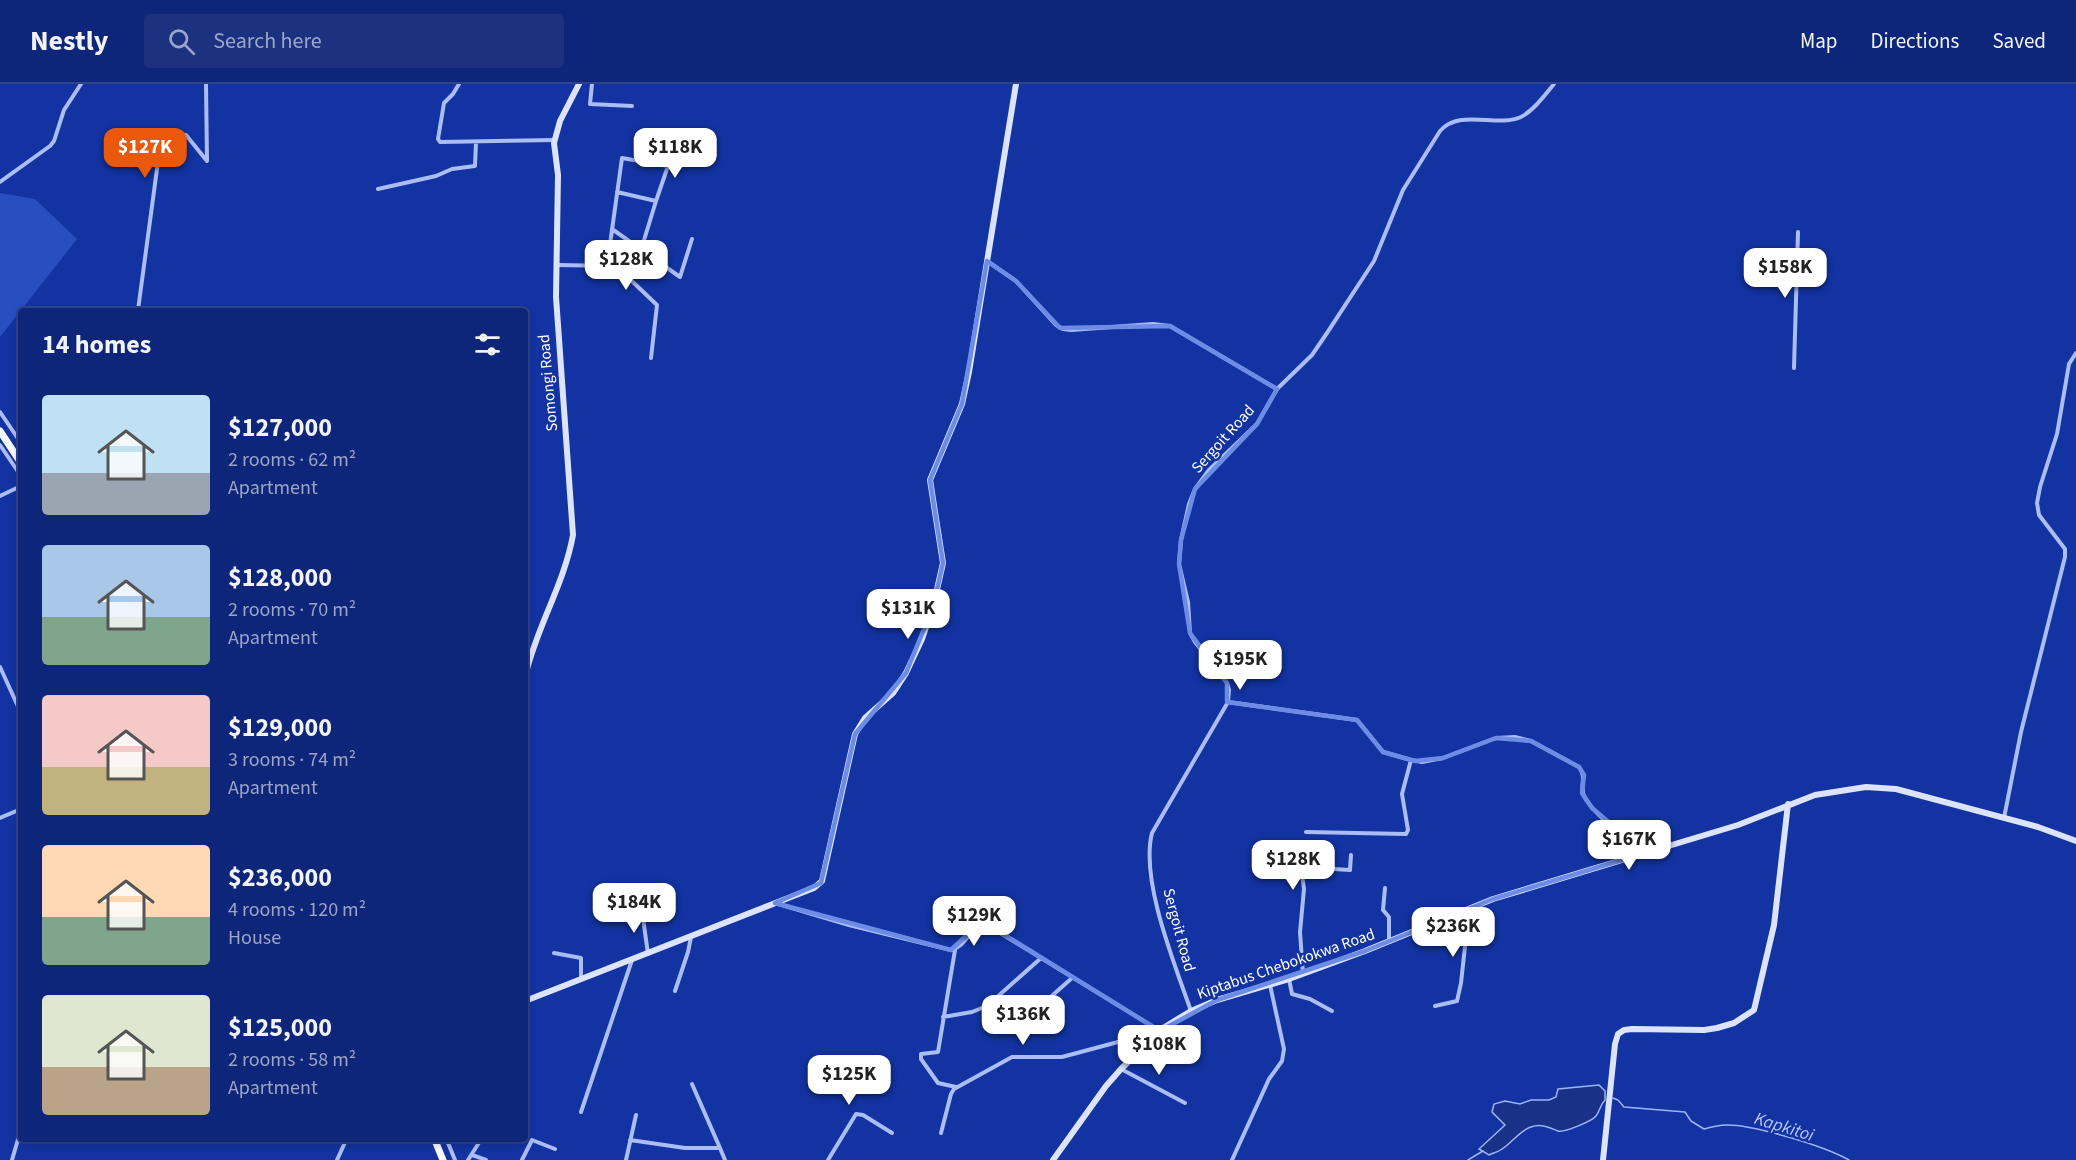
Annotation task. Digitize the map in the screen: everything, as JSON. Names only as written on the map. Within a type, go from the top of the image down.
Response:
[{"type":"main road","points":[[0,431],[17,462]]},
{"type":"main road","points":[[436,1142],[443,1160]]},
{"type":"street","points":[[0,182],[50,146],[54,141],[64,110],[81,84]]},
{"type":"street","points":[[138,308],[162,132],[186,135],[207,161],[206,84]]},
{"type":"street","points":[[459,84],[444,103],[438,139],[440,141],[554,140]]},
{"type":"street","name":"Somongi Road","points":[[528,657],[567,563],[573,535],[556,297],[558,175],[554,140],[560,122],[579,84]]},
{"type":"street","points":[[592,84],[590,104],[632,106]]},
{"type":"street","points":[[528,1000],[814,888],[822,881],[855,734],[865,718],[893,693],[906,673],[933,608],[943,563],[930,480],[962,404],[1016,84]]},
{"type":"street","name":"Sergoit Road","points":[[1191,1011],[1161,924],[1150,864],[1150,843],[1158,822],[1228,702],[1227,683],[1194,642],[1191,633],[1188,602],[1179,564],[1181,540],[1189,504],[1195,489],[1209,470],[1257,424],[1277,388],[1312,355],[1365,277],[1381,247],[1403,190],[1444,126],[1455,121],[1518,118],[1538,102],[1554,84]]},
{"type":"street","points":[[378,189],[475,166],[476,142]]},
{"type":"street","points":[[607,266],[622,158],[668,166],[641,250]]},
{"type":"street","points":[[617,192],[656,201]]},
{"type":"street","points":[[612,229],[680,277],[692,239]]},
{"type":"street","points":[[1794,368],[1798,232]]},
{"type":"street","points":[[987,261],[1016,281],[1060,328],[1071,330],[1153,324],[1170,326],[1277,388]]},
{"type":"street","points":[[557,265],[616,266],[657,305],[651,358]]},
{"type":"street","points":[[2004,818],[2020,732],[2065,557],[2064,546],[2039,515],[2037,502],[2057,434],[2069,364],[2076,353]]},
{"type":"street","points":[[0,412],[18,439]]},
{"type":"street","points":[[0,445],[17,462]]},
{"type":"street","points":[[0,496],[18,487]]},
{"type":"street","points":[[0,667],[18,706]]},
{"type":"street","points":[[1228,702],[1357,720],[1383,752],[1422,762],[1444,758],[1496,738],[1515,737],[1531,741],[1580,767],[1584,775],[1582,789],[1586,800],[1603,818],[1646,853]]},
{"type":"street","points":[[1306,832],[1406,834],[1408,830],[1402,794],[1411,760]]},
{"type":"street","name":"Kiptabus Chebokokwa Road","points":[[1053,1160],[1106,1086],[1121,1069],[1160,1030],[1191,1011],[1217,1000],[1303,974],[1389,942],[1493,899],[1738,825],[1815,795],[1875,787],[1896,789],[2038,826],[2076,841]]},
{"type":"street","points":[[1603,1160],[1618,1034],[1632,1029],[1704,1030],[1723,1027],[1742,1019],[1756,1007],[1774,925],[1788,804]]},
{"type":"street","points":[[0,818],[18,809]]},
{"type":"street","points":[[1303,974],[1300,932],[1304,890],[1301,867],[1350,870],[1351,855]]},
{"type":"street","points":[[1385,888],[1383,910],[1389,917],[1389,942]]},
{"type":"street","points":[[775,903],[928,946],[955,950]]},
{"type":"street","points":[[1435,1006],[1457,1001],[1469,909]]},
{"type":"street","points":[[642,910],[648,954]]},
{"type":"street","points":[[957,1088],[938,1083],[921,1059],[921,1054],[938,1052],[955,950],[977,927],[983,924],[990,926],[1160,1030]]},
{"type":"street","points":[[675,991],[691,937]]},
{"type":"street","points":[[554,953],[581,958],[581,980]]},
{"type":"street","points":[[943,1017],[972,1012],[987,1006],[1041,958]]},
{"type":"street","points":[[580,1112],[632,960]]},
{"type":"street","points":[[1037,1009],[1072,978]]},
{"type":"street","points":[[1288,979],[1292,994],[1310,999],[1332,1011]]},
{"type":"street","points":[[1232,1160],[1269,1079],[1284,1056],[1270,984]]},
{"type":"street","points":[[941,1133],[951,1094],[957,1088],[1012,1057],[1062,1057],[1160,1030]]},
{"type":"street","points":[[1121,1069],[1185,1103]]},
{"type":"street","points":[[692,1084],[725,1160]]},
{"type":"street","points":[[626,1160],[636,1114]]},
{"type":"street","points":[[828,1160],[856,1114],[863,1115],[892,1133]]},
{"type":"street","points":[[12,1160],[18,1139]]},
{"type":"street","points":[[522,1160],[532,1140],[555,1149]]},
{"type":"street","points":[[630,1140],[685,1148],[720,1148]]},
{"type":"street","points":[[337,1160],[345,1142]]},
{"type":"street","points":[[448,1142],[455,1160]]},
{"type":"street","points":[[468,1160],[480,1142]]},
{"type":"street","points":[[472,1155],[486,1160]]},
{"type":"highlighted area","points":[[987,261],[1016,281],[1060,328],[1170,326],[1277,389],[1257,424],[1195,489],[1181,540],[1179,564],[1190,633],[1227,683],[1227,702],[1357,720],[1383,752],[1415,761],[1443,758],[1496,738],[1531,741],[1579,767],[1584,775],[1582,793],[1592,808],[1645,853],[1493,899],[1365,951],[1217,1000],[1160,1031],[982,921],[951,950],[775,903],[821,883],[855,734],[906,673],[933,607],[943,563],[930,480],[962,404]]},
{"type":"shaded area","points":[[0,193],[35,199],[77,239],[23,308],[18,308],[18,314],[0,337]]},
{"type":"shaded area","points":[[1599,1085],[1605,1091],[1605,1100],[1596,1116],[1589,1121],[1561,1131],[1545,1126],[1535,1126],[1523,1131],[1497,1152],[1489,1155],[1479,1149],[1505,1125],[1492,1112],[1494,1104],[1505,1101],[1520,1104],[1531,1100],[1549,1100],[1556,1097],[1558,1089]]},
{"type":"waterway","name":"Kapkitoi","points":[[1613,1098],[1624,1107],[1685,1112],[1691,1121],[1704,1129],[1727,1125],[1771,1132],[1838,1154],[1849,1160]]},
{"type":"waterway","name":"Kapkitoi","points":[[1468,1160],[1483,1151]]}]
